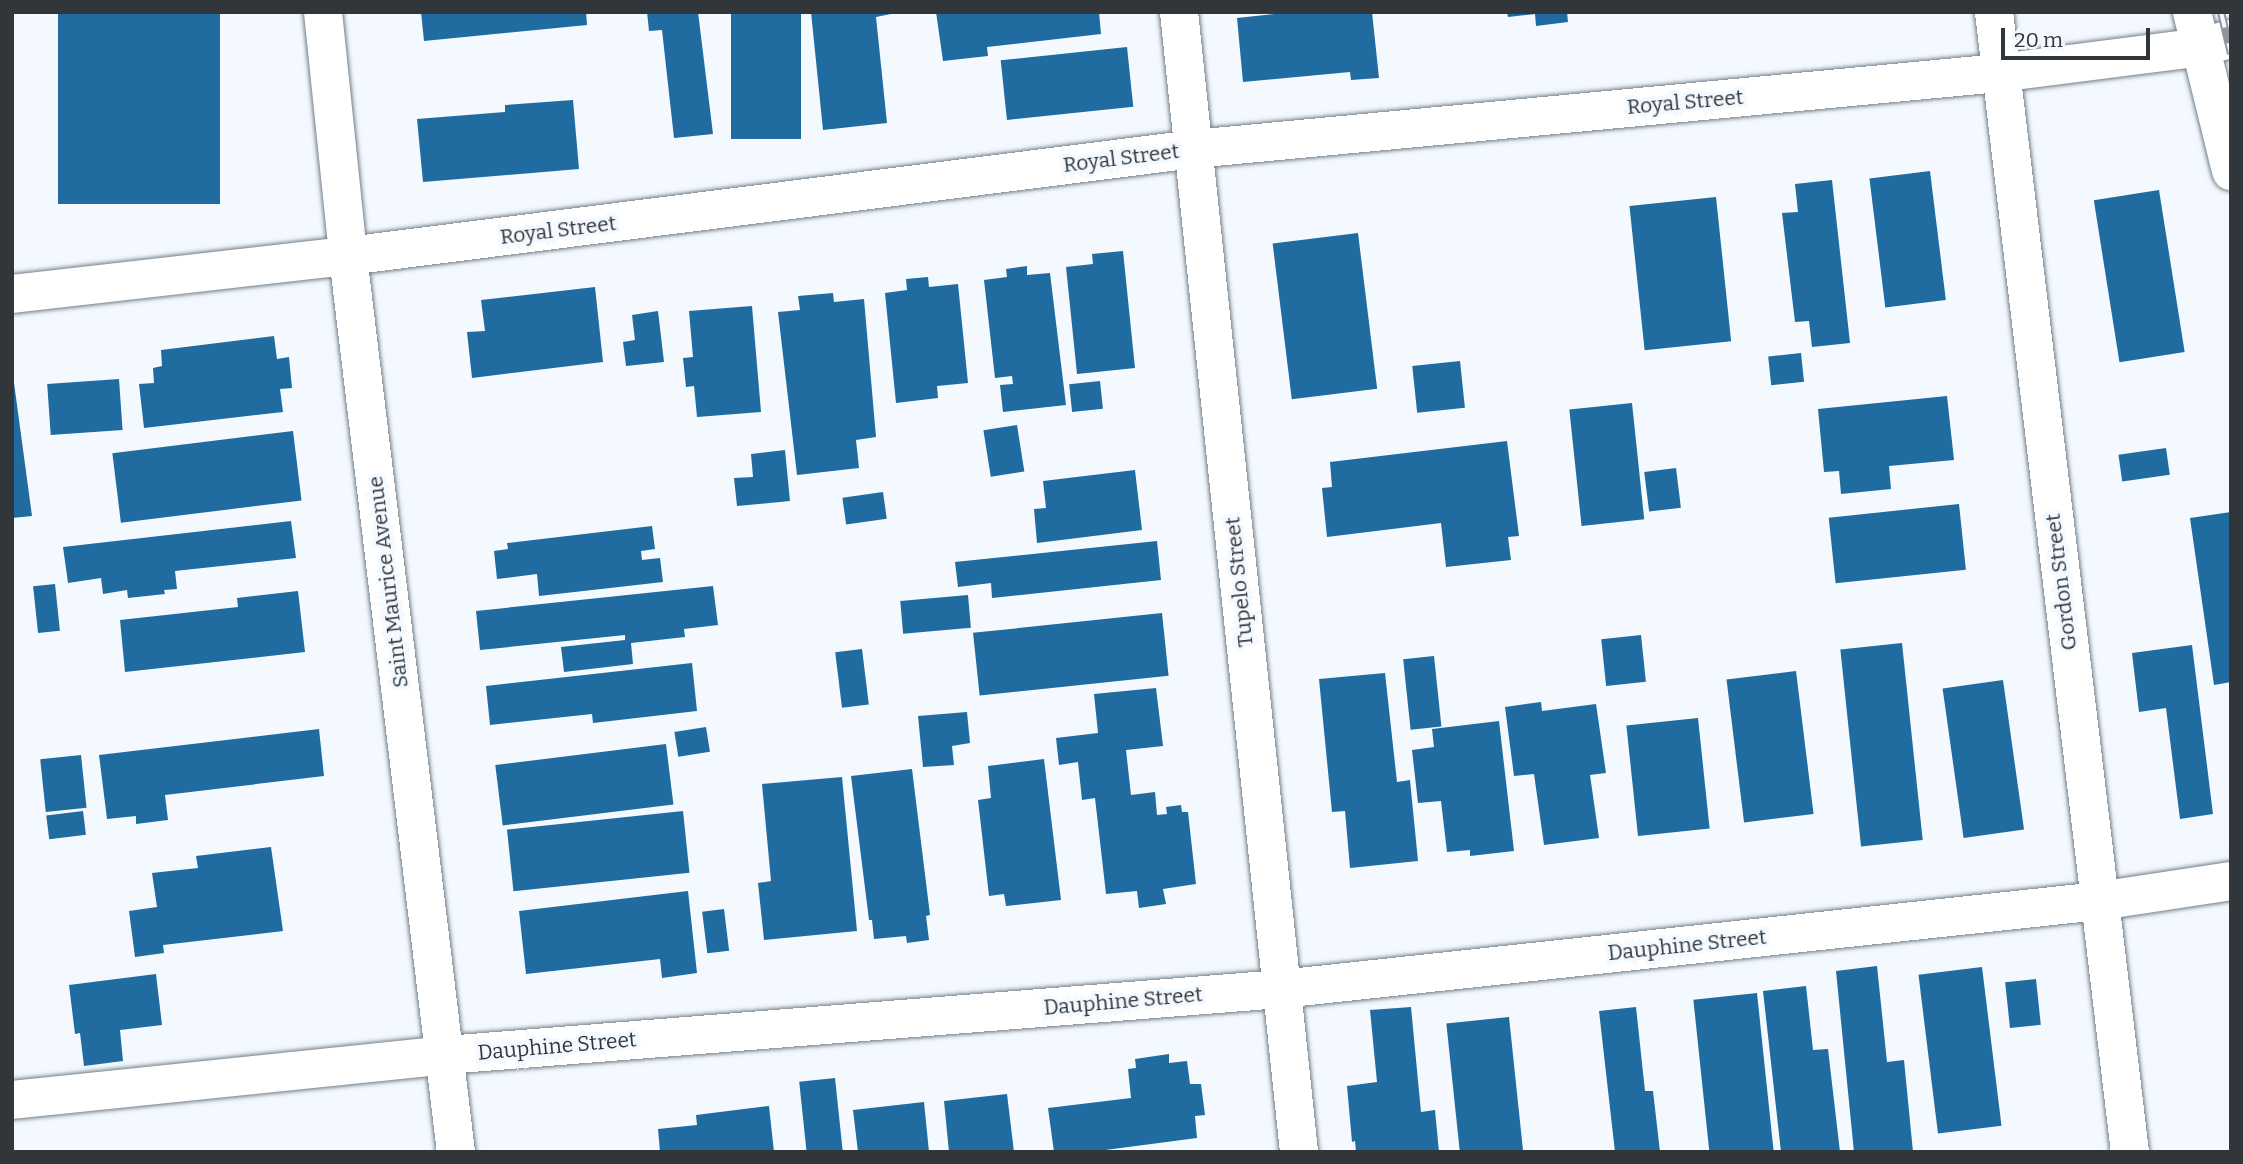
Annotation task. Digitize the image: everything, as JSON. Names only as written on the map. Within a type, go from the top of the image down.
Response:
[{"type":"street","name":"Saint Maurice Avenue","points":[[323,12],[348,256],[456,1152]]},
{"type":"street","name":"Tupelo Street","points":[[1179,12],[1299,1152]]},
{"type":"street","name":"Gordon Street","points":[[1994,12],[1999,73],[2130,1152]]},
{"type":"street","name":"Royal Street","points":[[12,294],[348,256],[1194,149],[1999,73],[2208,33]]},
{"type":"street","points":[[2208,33],[2231,170]]},
{"type":"street","name":"Dauphine Street","points":[[12,1100],[446,1055],[1281,989],[2099,901],[2231,881]]},
{"type":"building","points":[[58,12],[220,12],[220,204],[58,204]]},
{"type":"building","points":[[421,12],[586,12],[587,25],[424,41]]},
{"type":"building","points":[[647,12],[698,12],[713,134],[674,138],[662,30],[649,31]]},
{"type":"building","points":[[731,12],[801,12],[801,139],[731,139]]},
{"type":"building","points":[[811,12],[901,12],[876,17],[887,123],[823,130]]},
{"type":"building","points":[[936,12],[1099,12],[1101,34],[987,47],[988,56],[943,61]]},
{"type":"building","points":[[1293,12],[1372,12],[1379,78],[1351,80],[1350,72],[1243,82],[1237,18]]},
{"type":"building","points":[[1507,12],[1567,12],[1568,22],[1536,26],[1535,14],[1508,17]]},
{"type":"building","points":[[1127,47],[1133,107],[1007,120],[1001,60]]},
{"type":"building","points":[[573,100],[579,169],[423,182],[417,119],[505,112],[505,105]]},
{"type":"building","points":[[1930,171],[1946,300],[1885,307],[1869,178]]},
{"type":"building","points":[[1832,180],[1850,343],[1812,347],[1809,321],[1795,322],[1782,213],[1798,212],[1795,184]]},
{"type":"building","points":[[2159,190],[2185,352],[2119,362],[2094,200]]},
{"type":"building","points":[[1716,197],[1731,341],[1645,350],[1629,206]]},
{"type":"building","points":[[1358,233],[1377,389],[1292,399],[1273,243]]},
{"type":"building","points":[[1123,251],[1135,368],[1077,374],[1066,267],[1093,264],[1092,254]]},
{"type":"building","points":[[1027,266],[1027,275],[1050,273],[1066,405],[1003,412],[1000,385],[1013,384],[1012,376],[995,378],[984,280],[1007,277],[1006,269]]},
{"type":"building","points":[[928,277],[929,287],[958,284],[968,383],[937,386],[938,398],[896,403],[885,293],[907,290],[906,279]]},
{"type":"building","points":[[595,287],[603,362],[472,378],[467,332],[485,331],[481,300]]},
{"type":"building","points":[[833,293],[834,302],[864,299],[876,437],[856,440],[859,468],[797,475],[778,312],[800,310],[798,296]]},
{"type":"building","points":[[752,306],[761,412],[697,417],[694,386],[686,387],[683,358],[693,357],[689,311]]},
{"type":"building","points":[[658,311],[664,362],[626,366],[623,342],[635,340],[632,315]]},
{"type":"building","points":[[274,336],[277,359],[289,357],[292,388],[280,389],[283,412],[144,428],[139,384],[154,383],[153,368],[162,366],[161,350]]},
{"type":"building","points":[[1801,353],[1804,382],[1771,385],[1768,356]]},
{"type":"building","points":[[1460,361],[1465,408],[1417,413],[1412,366]]},
{"type":"building","points":[[12,368],[32,516],[12,518]]},
{"type":"building","points":[[119,379],[123,430],[51,435],[47,384]]},
{"type":"building","points":[[1100,381],[1103,409],[1072,412],[1069,384]]},
{"type":"building","points":[[1947,396],[1954,460],[1889,466],[1891,489],[1841,494],[1839,471],[1824,472],[1818,409]]},
{"type":"building","points":[[1632,403],[1644,519],[1582,526],[1569,410]]},
{"type":"building","points":[[1017,425],[1024,471],[991,477],[983,430]]},
{"type":"building","points":[[293,431],[302,500],[121,523],[112,453]]},
{"type":"building","points":[[1507,441],[1519,536],[1508,537],[1511,560],[1446,567],[1441,523],[1327,537],[1322,488],[1332,487],[1330,462]]},
{"type":"building","points":[[2166,448],[2170,475],[2122,481],[2118,455]]},
{"type":"building","points":[[785,450],[790,501],[737,506],[734,478],[753,477],[751,454]]},
{"type":"building","points":[[1676,468],[1681,508],[1649,512],[1644,472]]},
{"type":"building","points":[[1135,470],[1142,530],[1037,543],[1034,509],[1046,508],[1043,481]]},
{"type":"building","points":[[883,492],[887,519],[846,524],[842,498]]},
{"type":"building","points":[[1959,504],[1966,570],[1836,583],[1829,518]]},
{"type":"building","points":[[2231,512],[2231,682],[2214,685],[2190,518]]},
{"type":"building","points":[[291,521],[296,558],[175,571],[177,589],[164,590],[165,594],[128,598],[127,590],[103,594],[101,578],[68,583],[63,547]]},
{"type":"building","points":[[652,526],[655,549],[641,551],[642,560],[660,558],[663,582],[539,596],[537,574],[497,579],[494,551],[508,549],[507,543]]},
{"type":"building","points":[[1157,541],[1161,580],[992,598],[991,583],[958,587],[955,562]]},
{"type":"building","points":[[55,584],[60,631],[38,633],[33,586]]},
{"type":"building","points":[[713,586],[718,625],[684,629],[685,637],[631,643],[633,664],[564,672],[561,647],[625,640],[625,635],[480,650],[476,611]]},
{"type":"building","points":[[298,591],[305,652],[125,672],[120,620],[238,607],[237,598]]},
{"type":"building","points":[[968,595],[971,628],[903,634],[900,601]]},
{"type":"building","points":[[1162,613],[1169,676],[980,696],[973,633]]},
{"type":"building","points":[[1641,635],[1646,682],[1606,686],[1601,639]]},
{"type":"building","points":[[1902,643],[1923,840],[1861,846],[1840,649]]},
{"type":"building","points":[[2192,645],[2213,814],[2180,819],[2166,708],[2139,712],[2132,653]]},
{"type":"building","points":[[862,649],[869,705],[842,708],[835,652]]},
{"type":"building","points":[[1434,656],[1441,727],[1411,730],[1403,659]]},
{"type":"building","points":[[692,663],[697,711],[593,723],[592,714],[490,725],[486,686]]},
{"type":"building","points":[[1796,671],[1814,814],[1744,822],[1727,680]]},
{"type":"building","points":[[1385,673],[1397,782],[1410,780],[1418,861],[1350,868],[1345,811],[1332,812],[1319,679]]},
{"type":"building","points":[[2003,680],[2024,830],[1964,838],[1943,688]]},
{"type":"building","points":[[1156,688],[1163,746],[1126,750],[1131,795],[1155,792],[1157,815],[1167,814],[1166,807],[1181,805],[1182,812],[1188,812],[1196,884],[1163,889],[1166,904],[1139,908],[1137,891],[1106,894],[1095,798],[1082,800],[1078,762],[1059,765],[1056,738],[1098,733],[1094,694]]},
{"type":"building","points":[[1541,702],[1542,711],[1596,704],[1606,773],[1590,775],[1599,838],[1544,845],[1534,774],[1514,776],[1505,707]]},
{"type":"building","points":[[967,712],[970,743],[952,746],[954,765],[923,767],[918,716]]},
{"type":"building","points":[[1698,718],[1710,828],[1638,836],[1626,726]]},
{"type":"building","points":[[1499,721],[1514,851],[1470,856],[1470,850],[1447,852],[1441,801],[1418,803],[1412,750],[1434,747],[1432,729]]},
{"type":"building","points":[[706,727],[710,752],[678,757],[674,732]]},
{"type":"building","points":[[319,729],[324,776],[165,795],[168,820],[136,824],[136,816],[107,819],[99,755]]},
{"type":"building","points":[[666,744],[673,805],[503,826],[495,765]]},
{"type":"building","points":[[81,755],[87,808],[46,812],[40,759]]},
{"type":"building","points":[[1044,759],[1061,900],[1006,906],[1004,894],[989,896],[978,800],[991,798],[988,766]]},
{"type":"building","points":[[912,769],[930,915],[926,916],[929,940],[907,943],[906,936],[874,939],[872,920],[869,920],[851,776]]},
{"type":"building","points":[[842,777],[857,931],[764,940],[758,883],[771,881],[762,784]]},
{"type":"building","points":[[83,811],[86,835],[49,839],[46,816]]},
{"type":"building","points":[[683,811],[689,873],[513,891],[507,830]]},
{"type":"building","points":[[271,847],[283,931],[163,945],[164,953],[135,957],[129,911],[157,907],[152,873],[198,868],[196,856]]},
{"type":"building","points":[[688,891],[697,973],[662,978],[660,959],[526,974],[519,911]]},
{"type":"building","points":[[724,909],[729,951],[707,953],[702,912]]},
{"type":"building","points":[[1877,966],[1887,1062],[1904,1060],[1913,1152],[1854,1152],[1836,971]]},
{"type":"building","points":[[1982,967],[2001,1126],[1938,1134],[1918,975]]},
{"type":"building","points":[[156,974],[162,1025],[120,1030],[123,1061],[84,1066],[80,1033],[75,1034],[69,985]]},
{"type":"building","points":[[2036,979],[2041,1025],[2010,1028],[2005,982]]},
{"type":"building","points":[[1806,986],[1813,1050],[1828,1049],[1840,1152],[1781,1152],[1763,991]]},
{"type":"building","points":[[1757,993],[1774,1152],[1709,1152],[1693,1000]]},
{"type":"building","points":[[1411,1007],[1421,1112],[1435,1110],[1439,1152],[1356,1152],[1355,1141],[1352,1142],[1347,1086],[1377,1082],[1370,1010]]},
{"type":"building","points":[[1636,1007],[1645,1091],[1653,1091],[1660,1152],[1615,1152],[1599,1011]]},
{"type":"building","points":[[1509,1017],[1523,1152],[1460,1152],[1446,1024]]},
{"type":"building","points":[[1169,1054],[1169,1063],[1187,1061],[1190,1084],[1201,1084],[1205,1115],[1195,1116],[1197,1138],[1090,1152],[1054,1152],[1048,1108],[1131,1098],[1128,1069],[1136,1068],[1135,1059]]},
{"type":"building","points":[[835,1078],[843,1152],[807,1152],[799,1082]]},
{"type":"building","points":[[1007,1094],[1014,1152],[949,1152],[944,1101]]},
{"type":"building","points":[[924,1102],[929,1152],[858,1152],[853,1110]]},
{"type":"building","points":[[769,1106],[774,1152],[660,1152],[658,1129],[697,1125],[696,1115]]},
{"type":"railway","points":[[2221,12],[2231,54]]}]
